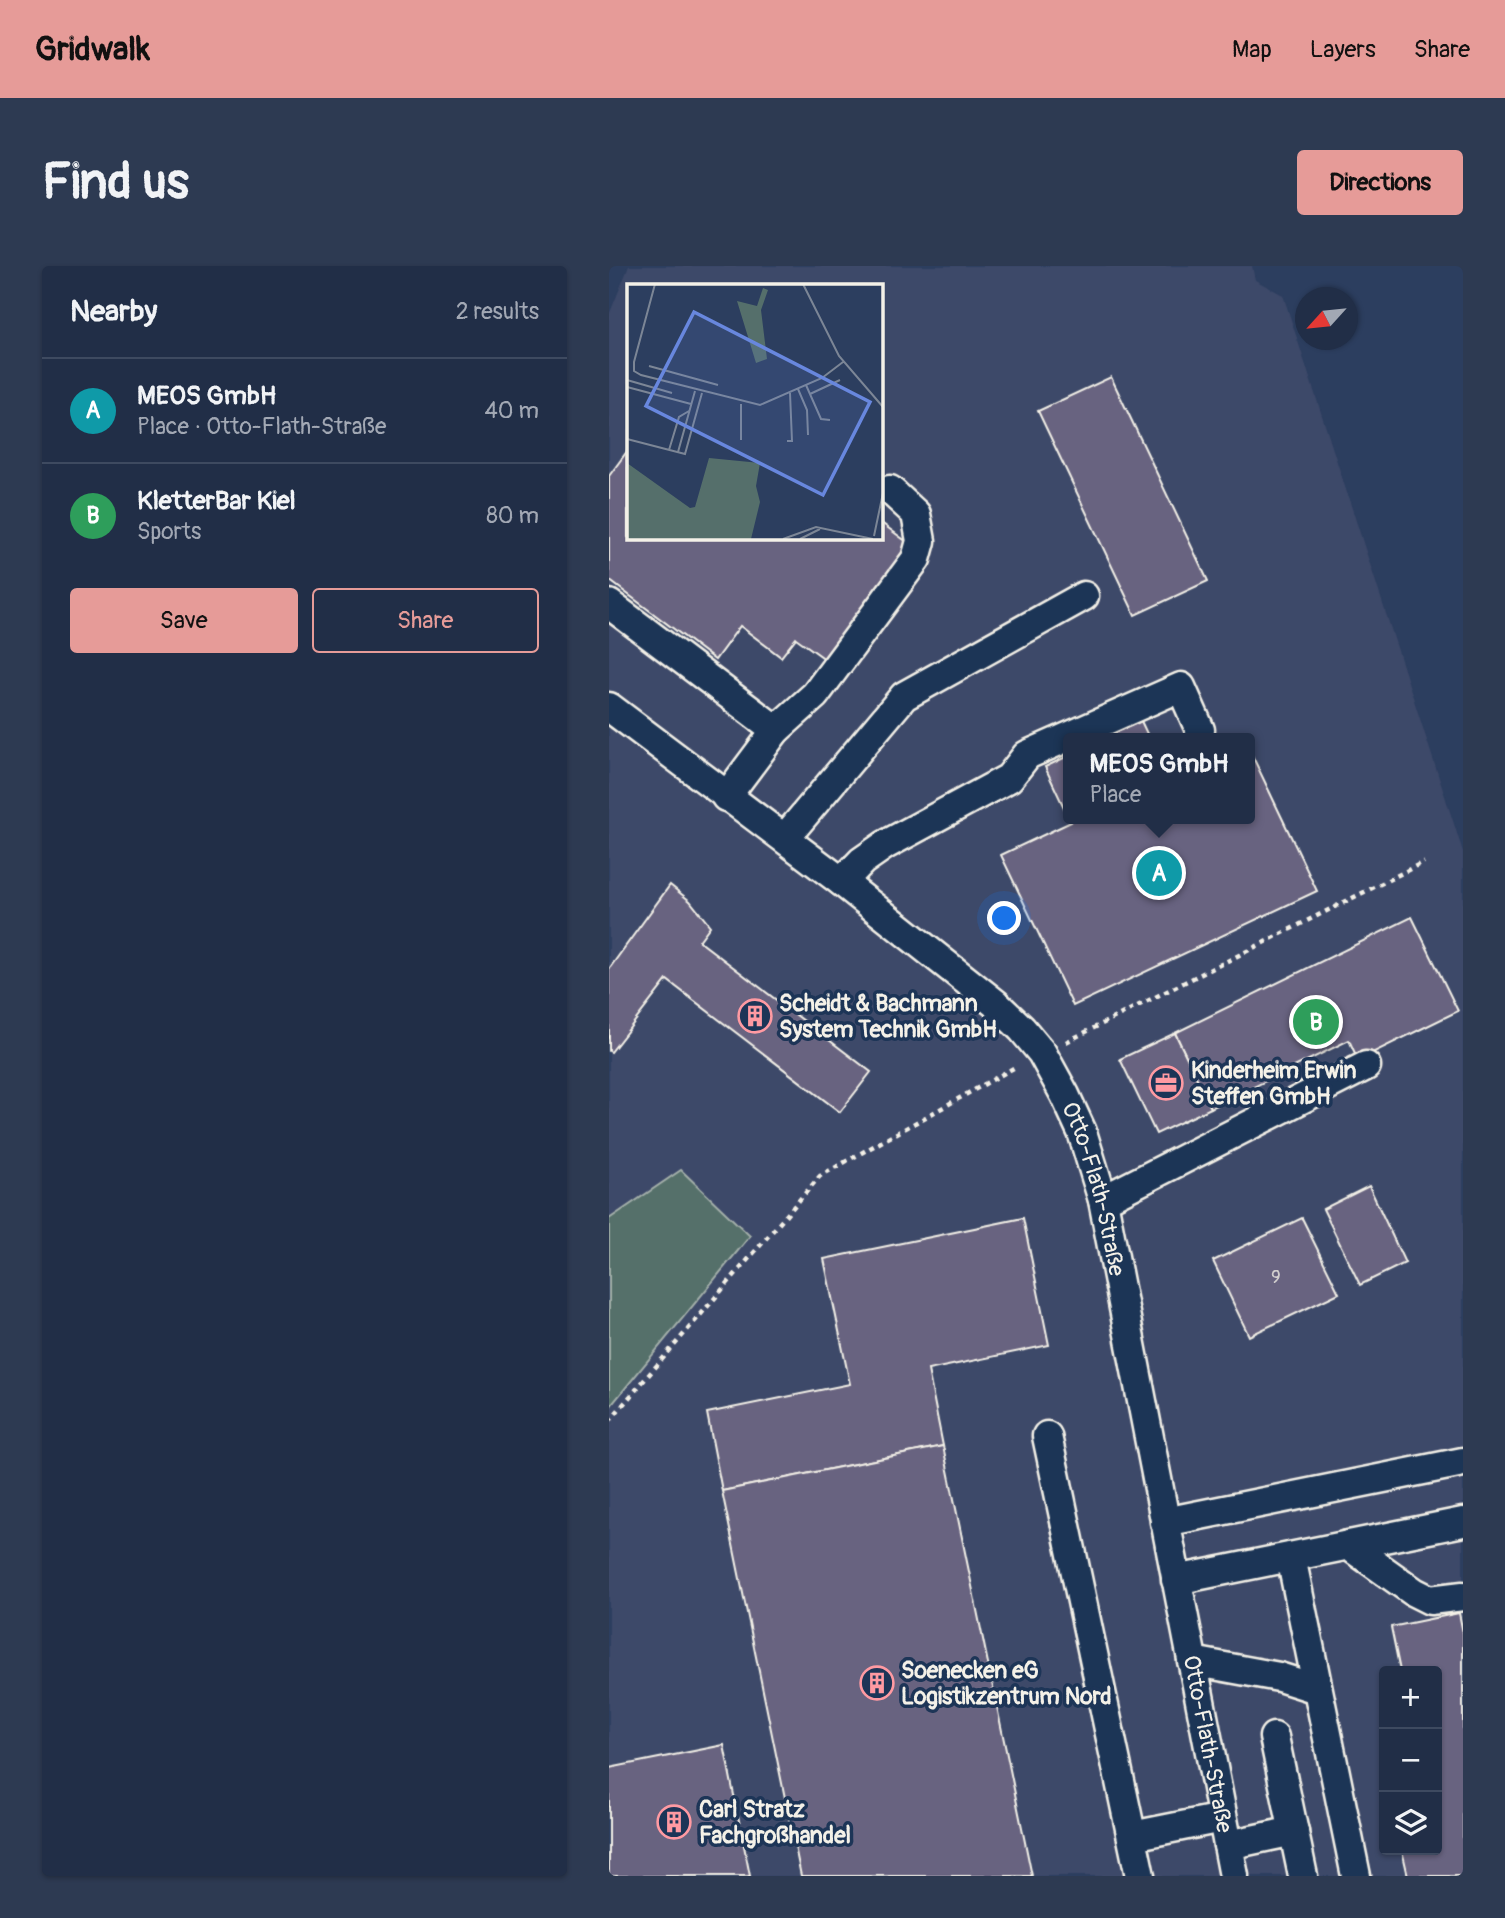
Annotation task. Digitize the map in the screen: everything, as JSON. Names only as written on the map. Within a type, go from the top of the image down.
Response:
[{"type":"street","points":[[726,797],[776,730],[815,695],[916,559],[921,541],[916,514],[890,490]]},
{"type":"street","points":[[785,838],[904,696],[1084,596]]},
{"type":"street","points":[[609,604],[776,730]]},
{"type":"street","points":[[1077,733],[1181,687],[1200,730]]},
{"type":"street","name":"Otto-Flath-Straße","points":[[609,707],[726,797],[785,838],[996,1004],[1042,1053],[1082,1132],[1104,1200],[1234,1876]]},
{"type":"street","points":[[842,882],[862,861],[885,845],[1009,778],[1027,755],[1063,739]]},
{"type":"street","points":[[1104,1200],[1366,1066]]},
{"type":"street","points":[[1047,1436],[1140,1876]]},
{"type":"street","points":[[1165,1522],[1463,1462]]},
{"type":"street","points":[[1176,1580],[1463,1522]]},
{"type":"street","points":[[1348,1545],[1414,1592],[1430,1600],[1463,1596]]},
{"type":"street","points":[[1291,1557],[1356,1876]]},
{"type":"street","points":[[1192,1661],[1279,1677],[1317,1689]]},
{"type":"street","points":[[1274,1737],[1303,1876]]},
{"type":"street","points":[[1132,1836],[1292,1822]]},
{"type":"path","points":[[609,1421],[820,1176],[986,1082],[1424,862]]},
{"type":"shaded area","points":[[629,266],[1252,266],[1255,280],[1283,295],[1295,332],[1295,350],[1301,350],[1463,852],[1463,1876],[609,1876],[609,1408],[749,1236],[681,1170],[609,1219],[609,315]]},
{"type":"green space","points":[[681,1170],[750,1236],[609,1408],[609,1219]]},
{"type":"building","points":[[1111,377],[1208,581],[1135,615],[1038,411]]},
{"type":"building","points":[[627,451],[627,539],[882,539],[882,523],[911,545],[825,659],[796,638],[781,657],[740,626],[715,660],[609,580],[609,476]]},
{"type":"building","points":[[1141,721],[1147,733],[1115,733]]},
{"type":"building","points":[[1063,758],[1063,805],[1045,767]]},
{"type":"building","points":[[1255,761],[1317,891],[1073,1006],[1001,855],[1067,824],[1255,824]]},
{"type":"building","name":"Scheidt & Bachmann System Technik GmbH","points":[[670,885],[690,901],[710,926],[699,941],[871,1072],[840,1112],[667,980],[611,1052],[609,1051],[609,969]]},
{"type":"building","points":[[1412,917],[1458,1011],[1358,1060],[1349,1040],[1211,1108],[1175,1033]]},
{"type":"building","name":"Kinderheim Erwin Steffen GmbH","points":[[1175,1033],[1211,1108],[1156,1134],[1120,1059]]},
{"type":"building","points":[[1369,1186],[1405,1263],[1360,1285],[1323,1209]]},
{"type":"building","points":[[1023,1218],[1049,1345],[928,1370],[943,1446],[722,1491],[707,1413],[850,1384],[824,1259]]},
{"type":"building","points":[[1302,1218],[1339,1293],[1249,1336],[1213,1261]]},
{"type":"building","name":"Soenecken eG Logistikzentrum Nord","points":[[943,1446],[1032,1876],[801,1876],[722,1491]]},
{"type":"building","points":[[1459,1613],[1463,1633],[1463,1876],[1408,1876],[1403,1855],[1442,1855],[1442,1666],[1399,1666],[1391,1627]]},
{"type":"building","name":"Carl Stratz Fachgroßhandel","points":[[724,1745],[750,1876],[609,1876],[609,1768]]},
{"type":"place","name":"MEOS GmbH","points":[[1159,873]]},
{"type":"place","name":"Scheidt & Bachmann System Technik GmbH","points":[[755,1016]]},
{"type":"place","name":"KletterBar Kiel","points":[[1316,1022]]},
{"type":"place","name":"Kinderheim Erwin Steffen GmbH","points":[[1166,1083]]},
{"type":"place","name":"Soenecken eG Logistikzentrum Nord","points":[[877,1683]]},
{"type":"place","name":"Carl Stratz Fachgroßhandel","points":[[674,1822]]}]
